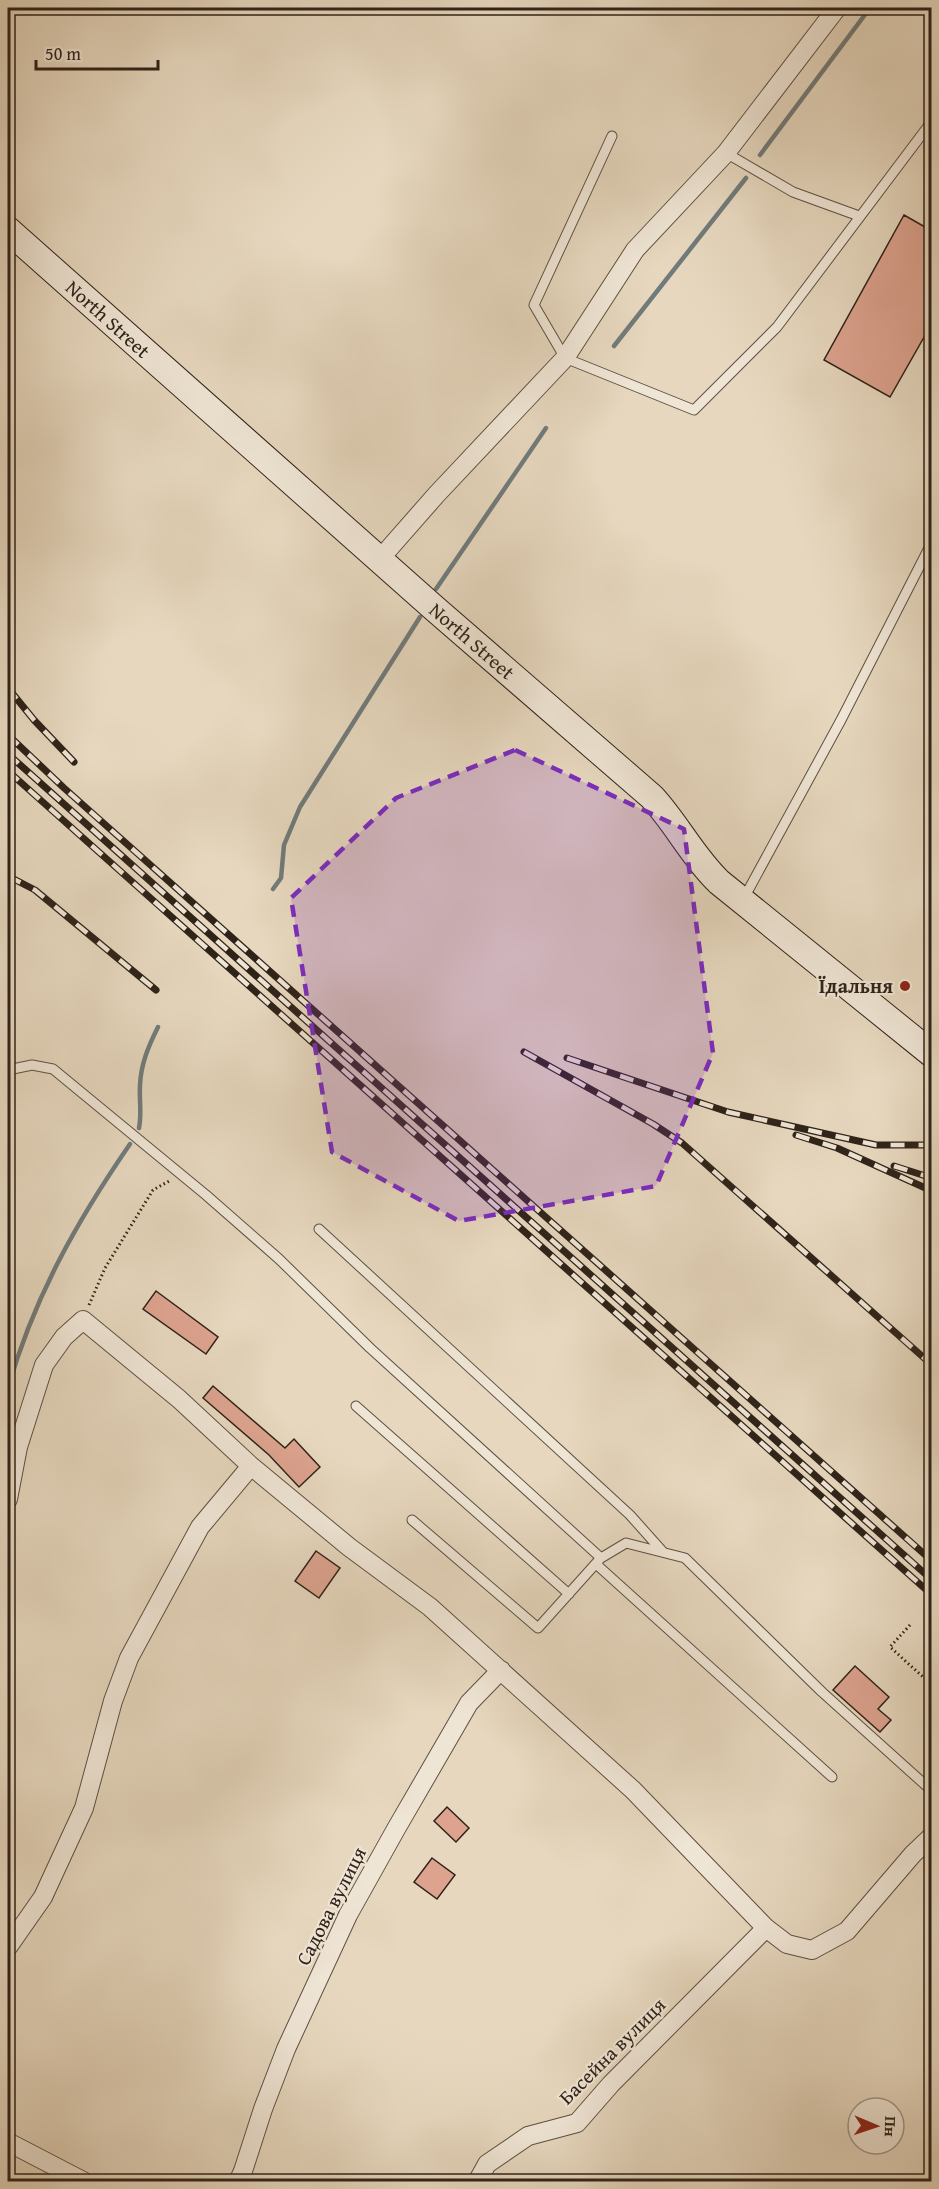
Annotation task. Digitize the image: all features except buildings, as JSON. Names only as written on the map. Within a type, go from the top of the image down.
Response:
[{"type":"street","points":[[379,560],[436,495],[565,358],[635,250],[726,153],[837,8]]},
{"type":"street","name":"North Street","points":[[8,230],[379,560],[652,797],[670,816],[702,866],[742,902],[932,1054]]},
{"type":"street","points":[[8,1498],[18,1447],[44,1365],[64,1337],[83,1320],[179,1400],[251,1466],[349,1547],[430,1607],[633,1790],[766,1928],[787,1944],[812,1950],[847,1931],[913,1854],[932,1836]]},
{"type":"street","points":[[8,1947],[43,1898],[84,1808],[113,1701],[129,1658],[200,1527],[251,1466]]},
{"type":"street","name":"Садова вулиця","points":[[238,2181],[286,2049],[348,1915],[469,1704],[501,1670]]},
{"type":"street","name":"Басейна вулиця","points":[[477,2181],[487,2164],[528,2136],[577,2123],[611,2084],[766,1928]]},
{"type":"street","points":[[8,2142],[85,2181]]},
{"type":"lane","points":[[612,136],[534,304],[565,358],[694,410],[777,327],[932,121]]},
{"type":"lane","points":[[726,153],[794,192],[859,216]]},
{"type":"lane","points":[[742,902],[841,720],[932,542]]},
{"type":"lane","points":[[8,1070],[32,1065],[53,1069],[181,1174],[279,1259],[370,1348],[832,1778]]},
{"type":"lane","points":[[319,1229],[630,1515],[663,1552]]},
{"type":"lane","points":[[357,1406],[569,1594]]},
{"type":"lane","points":[[412,1520],[538,1628],[598,1561],[626,1543],[685,1558],[822,1692],[932,1791]]},
{"type":"path","points":[[83,1320],[105,1268],[153,1190],[181,1174]]},
{"type":"path","points":[[910,1625],[890,1647],[932,1685]]},
{"type":"highlighted area","points":[[515,750],[684,829],[713,1053],[656,1186],[459,1221],[332,1152],[291,898],[396,798]]},
{"type":"waterway","points":[[760,155],[870,8]]},
{"type":"waterway","points":[[614,346],[746,178]]},
{"type":"waterway","points":[[436,589],[546,428]]},
{"type":"waterway","points":[[273,889],[281,878],[284,845],[300,807],[420,617]]},
{"type":"waterway","points":[[139,1128],[143,1063],[158,1027]]},
{"type":"waterway","points":[[8,1388],[44,1291],[75,1231],[130,1144]]},
{"type":"railway","points":[[8,688],[34,720],[74,762]]},
{"type":"railway","points":[[8,735],[64,788],[932,1561]]},
{"type":"railway","points":[[8,754],[932,1580]]},
{"type":"railway","points":[[8,771],[932,1595]]},
{"type":"railway","points":[[8,876],[35,890],[156,990]]},
{"type":"railway","points":[[524,1052],[653,1124],[682,1143],[932,1365]]},
{"type":"railway","points":[[567,1058],[728,1112],[876,1145],[932,1145]]},
{"type":"railway","points":[[796,1135],[837,1148],[932,1191]]},
{"type":"railway","points":[[894,1166],[932,1178]]},
{"type":"place","name":"Їдальня","points":[[905,986]]}]
